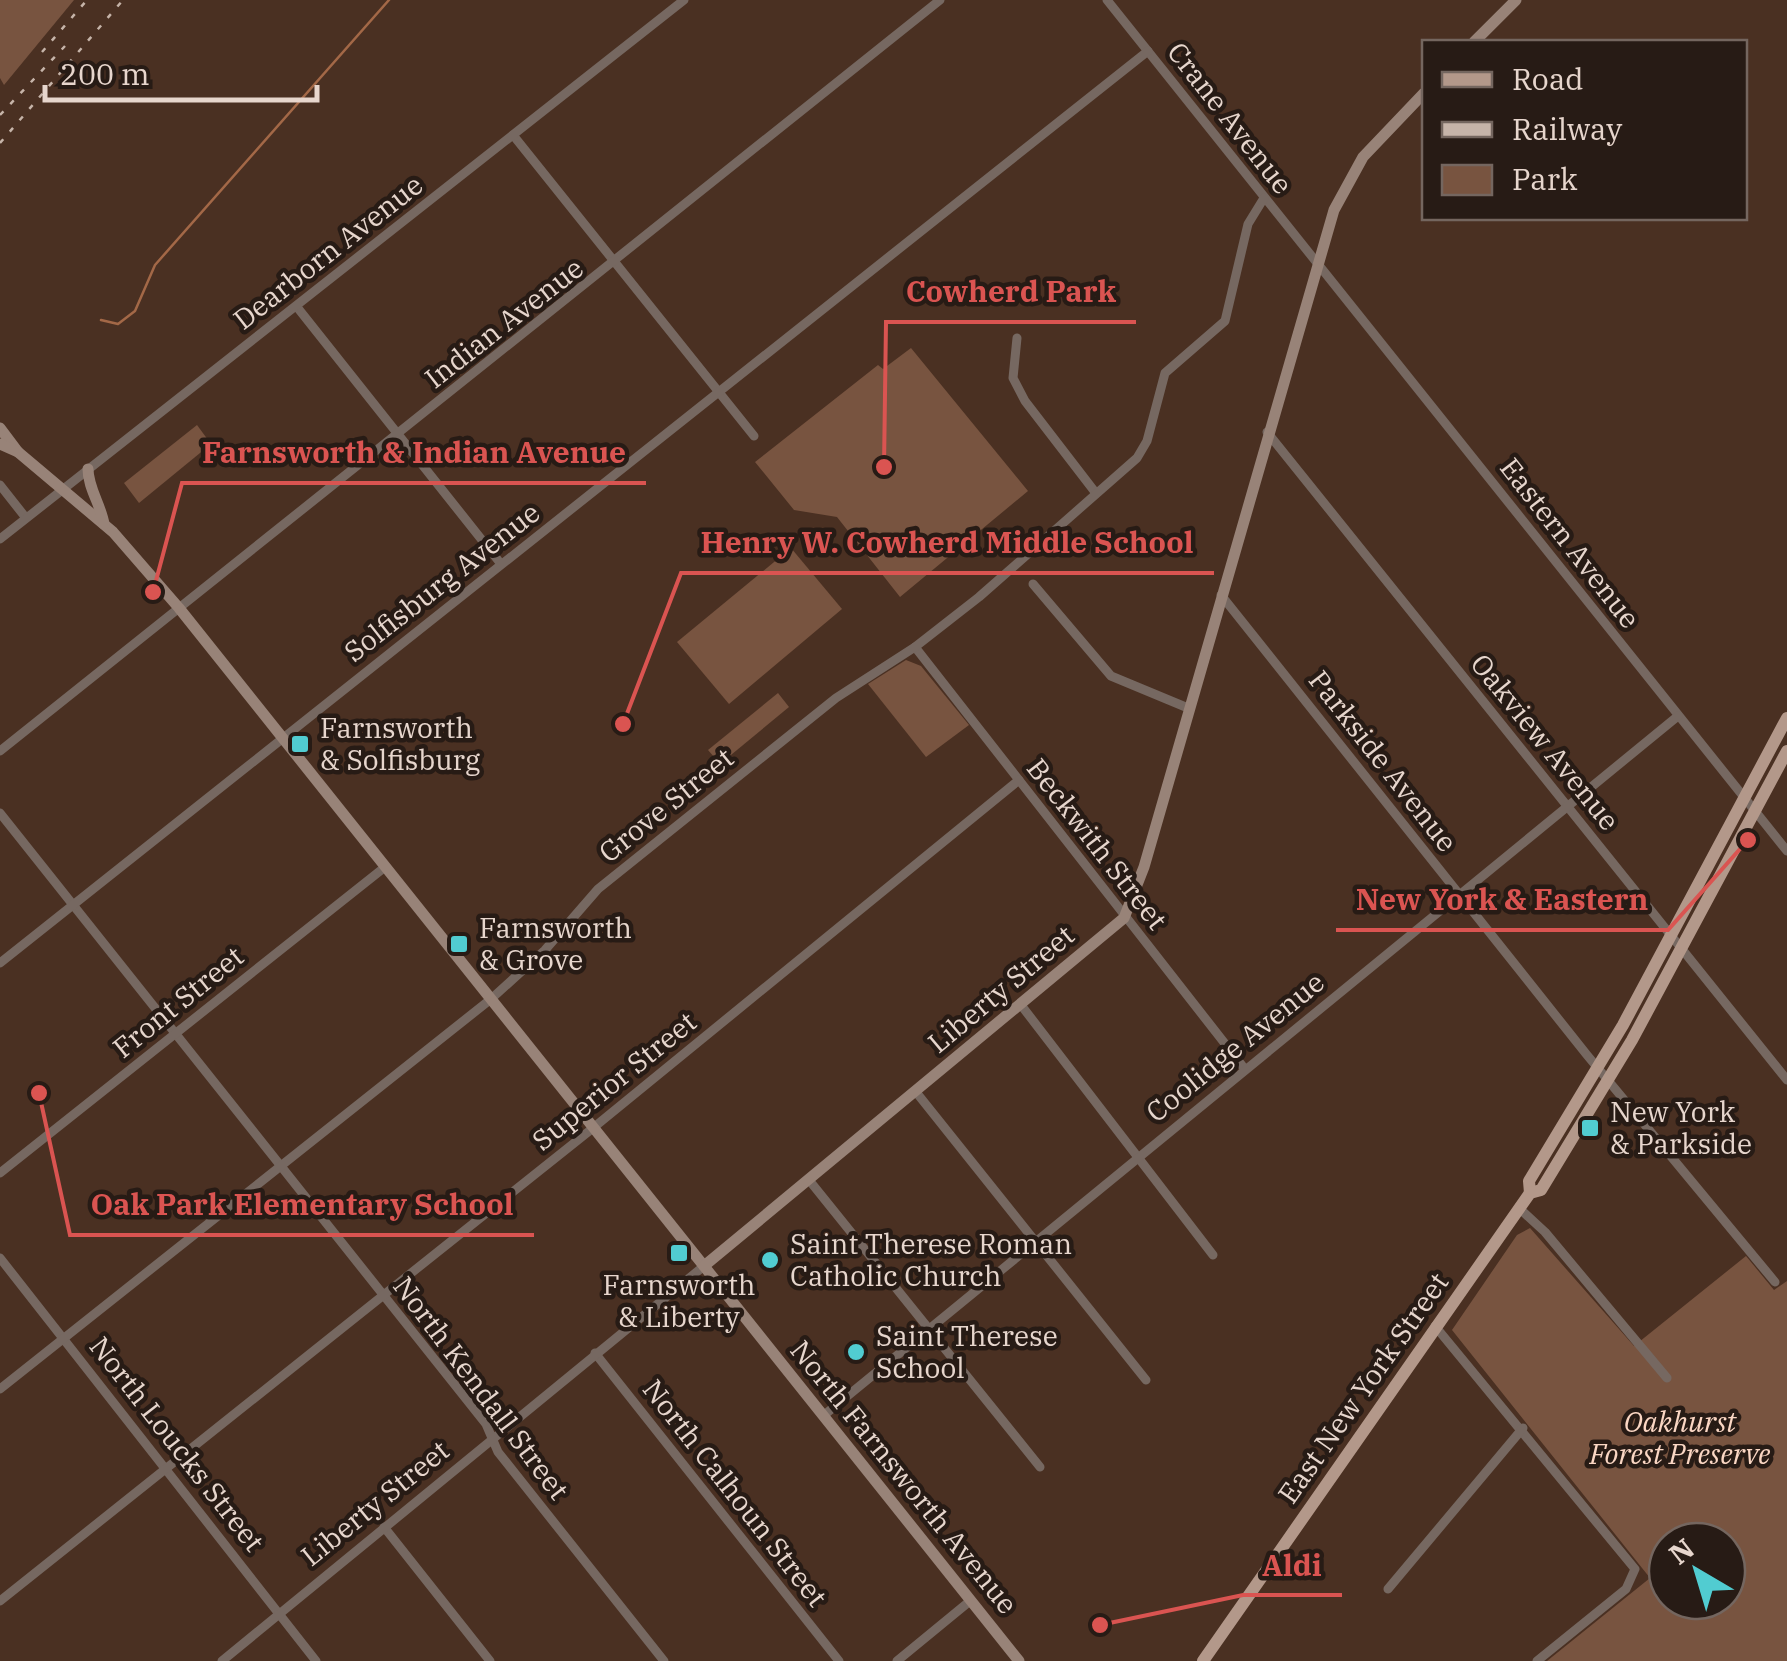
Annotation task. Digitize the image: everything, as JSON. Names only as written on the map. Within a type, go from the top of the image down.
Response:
[{"type":"main road","points":[[1476,40],[1516,0]]},
{"type":"main road","name":"Liberty Street","points":[[704,1266],[1124,918],[1144,867],[1267,432],[1345,182],[1363,156],[1422,95]]},
{"type":"main road","name":"North Farnsworth Avenue","points":[[0,428],[18,452]]},
{"type":"main road","name":"North Farnsworth Avenue","points":[[0,444],[18,452],[104,524],[180,608],[1019,1661]]},
{"type":"main road","points":[[88,469],[88,481],[100,502],[104,524]]},
{"type":"main road","name":"East New York Street","points":[[1202,1661],[1530,1193],[1528,1182],[1598,1069],[1787,718]]},
{"type":"main road","name":"East New York Street","points":[[1530,1193],[1541,1190],[1609,1082],[1787,751]]},
{"type":"street","name":"Dearborn Avenue","points":[[0,539],[684,0]]},
{"type":"street","name":"Indian Avenue","points":[[0,751],[616,263],[940,0]]},
{"type":"street","name":"Crane Avenue","points":[[1107,0],[1318,262]]},
{"type":"street","name":"Solfisburg Avenue","points":[[0,963],[1148,51]]},
{"type":"street","points":[[513,135],[754,436]]},
{"type":"street","name":"Grove Street","points":[[0,1389],[490,998],[545,950],[598,889],[836,698],[915,647],[1040,545],[1137,458],[1147,441],[1164,373],[1225,320],[1248,224],[1264,198]]},
{"type":"street","name":"Eastern Avenue","points":[[1318,262],[1787,851]]},
{"type":"street","points":[[297,306],[501,564]]},
{"type":"street","points":[[1016,338],[1014,378],[1024,401],[1095,492]]},
{"type":"street","name":"Oakview Avenue","points":[[1267,432],[1787,1080]]},
{"type":"street","points":[[0,485],[26,518]]},
{"type":"street","points":[[1033,584],[1111,676],[1188,708]]},
{"type":"street","name":"Parkside Avenue","points":[[1220,594],[1598,1069],[1775,1282]]},
{"type":"street","name":"Beckwith Street","points":[[915,647],[1244,1068]]},
{"type":"street","name":"Coolidge Avenue","points":[[822,1416],[1678,716]]},
{"type":"street","name":"Superior Street","points":[[0,1601],[593,1128],[1019,780]]},
{"type":"street","name":"North Kendall Street","points":[[0,813],[486,1424],[498,1452],[664,1661]]},
{"type":"street","name":"Front Street","points":[[0,1174],[385,867]]},
{"type":"street","points":[[1021,1005],[1212,1255]]},
{"type":"street","points":[[916,1092],[1146,1380]]},
{"type":"street","points":[[809,1180],[1040,1467]]},
{"type":"street","points":[[1520,1209],[1545,1232],[1667,1378]]},
{"type":"street","name":"North Loucks Street","points":[[0,1258],[316,1661]]},
{"type":"street","name":"Liberty Street","points":[[222,1661],[704,1266]]},
{"type":"street","points":[[1435,1326],[1632,1563],[1635,1576],[1626,1589],[1537,1661]]},
{"type":"street","name":"North Calhoun Street","points":[[596,1353],[840,1661]]},
{"type":"street","points":[[1388,1589],[1523,1428]]},
{"type":"street","points":[[384,1527],[490,1661]]},
{"type":"street","points":[[897,1661],[970,1600]]},
{"type":"green space","points":[[0,0],[74,0],[4,85],[0,78]]},
{"type":"green space","points":[[911,348],[1028,491],[900,597],[837,517],[794,510],[755,462],[878,365],[883,369]]},
{"type":"green space","points":[[197,425],[211,444],[139,503],[124,483]]},
{"type":"green space","points":[[791,548],[842,609],[729,704],[677,642]]},
{"type":"green space","points":[[906,660],[921,666],[969,725],[926,757],[868,684]]},
{"type":"green space","points":[[778,693],[789,707],[720,764],[708,750]]},
{"type":"green space","name":"Oakhurst Forest Preserve","points":[[1530,1228],[1634,1346],[1746,1256],[1774,1290],[1787,1281],[1787,1661],[1547,1661],[1647,1580],[1647,1621],[1747,1621],[1747,1521],[1647,1521],[1647,1574],[1452,1330],[1517,1235]]},
{"type":"waterway","points":[[101,320],[118,324],[135,311],[155,265],[389,0]]},
{"type":"railway","points":[[42,52],[87,0]]},
{"type":"railway","points":[[0,143],[123,0]]},
{"type":"railway","points":[[0,115],[65,46]]},
{"type":"place","name":"Cowherd Park","points":[[884,467]]},
{"type":"place","name":"Farnsworth & Indian Avenue","points":[[153,592]]},
{"type":"place","name":"Henry W. Cowherd Middle School","points":[[623,724]]},
{"type":"place","name":"Farnsworth & Solfisburg","points":[[300,744]]},
{"type":"place","name":"New York & Eastern","points":[[1748,840]]},
{"type":"place","name":"Farnsworth & Grove","points":[[459,944]]},
{"type":"place","name":"Oak Park Elementary School","points":[[39,1093]]},
{"type":"place","name":"New York & Parkside","points":[[1590,1128]]},
{"type":"place","name":"Farnsworth & Liberty","points":[[679,1253]]},
{"type":"place","name":"Saint Therese Roman Catholic Church","points":[[770,1260]]},
{"type":"place","name":"Saint Therese School","points":[[856,1352]]},
{"type":"place","name":"Aldi","points":[[1100,1625]]}]
